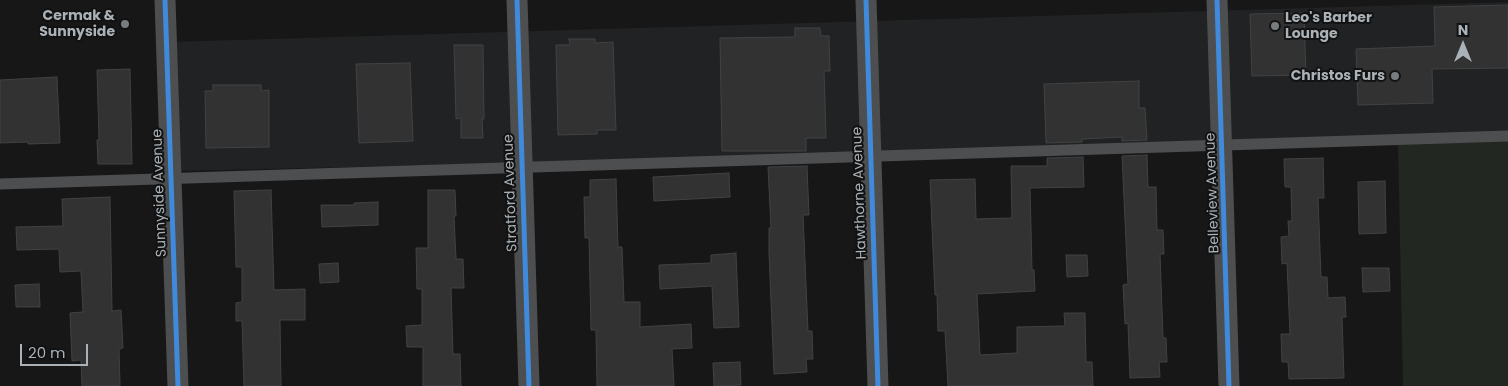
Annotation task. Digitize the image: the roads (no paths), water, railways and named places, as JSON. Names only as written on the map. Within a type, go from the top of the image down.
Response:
[{"type":"street","name":"Sunnyside Avenue","points":[[165,0],[178,386]]},
{"type":"street","name":"Stratford Avenue","points":[[516,0],[529,386]]},
{"type":"street","name":"Hawthorne Avenue","points":[[866,0],[878,386]]},
{"type":"street","name":"Belleview Avenue","points":[[1217,0],[1229,386]]},
{"type":"lane","points":[[0,184],[1508,136]]},
{"type":"place","name":"Cermak & Sunnyside","points":[[125,24]]},
{"type":"place","name":"Leo's Barber Lounge","points":[[1275,26]]},
{"type":"place","name":"Christos Furs","points":[[1395,76]]}]
